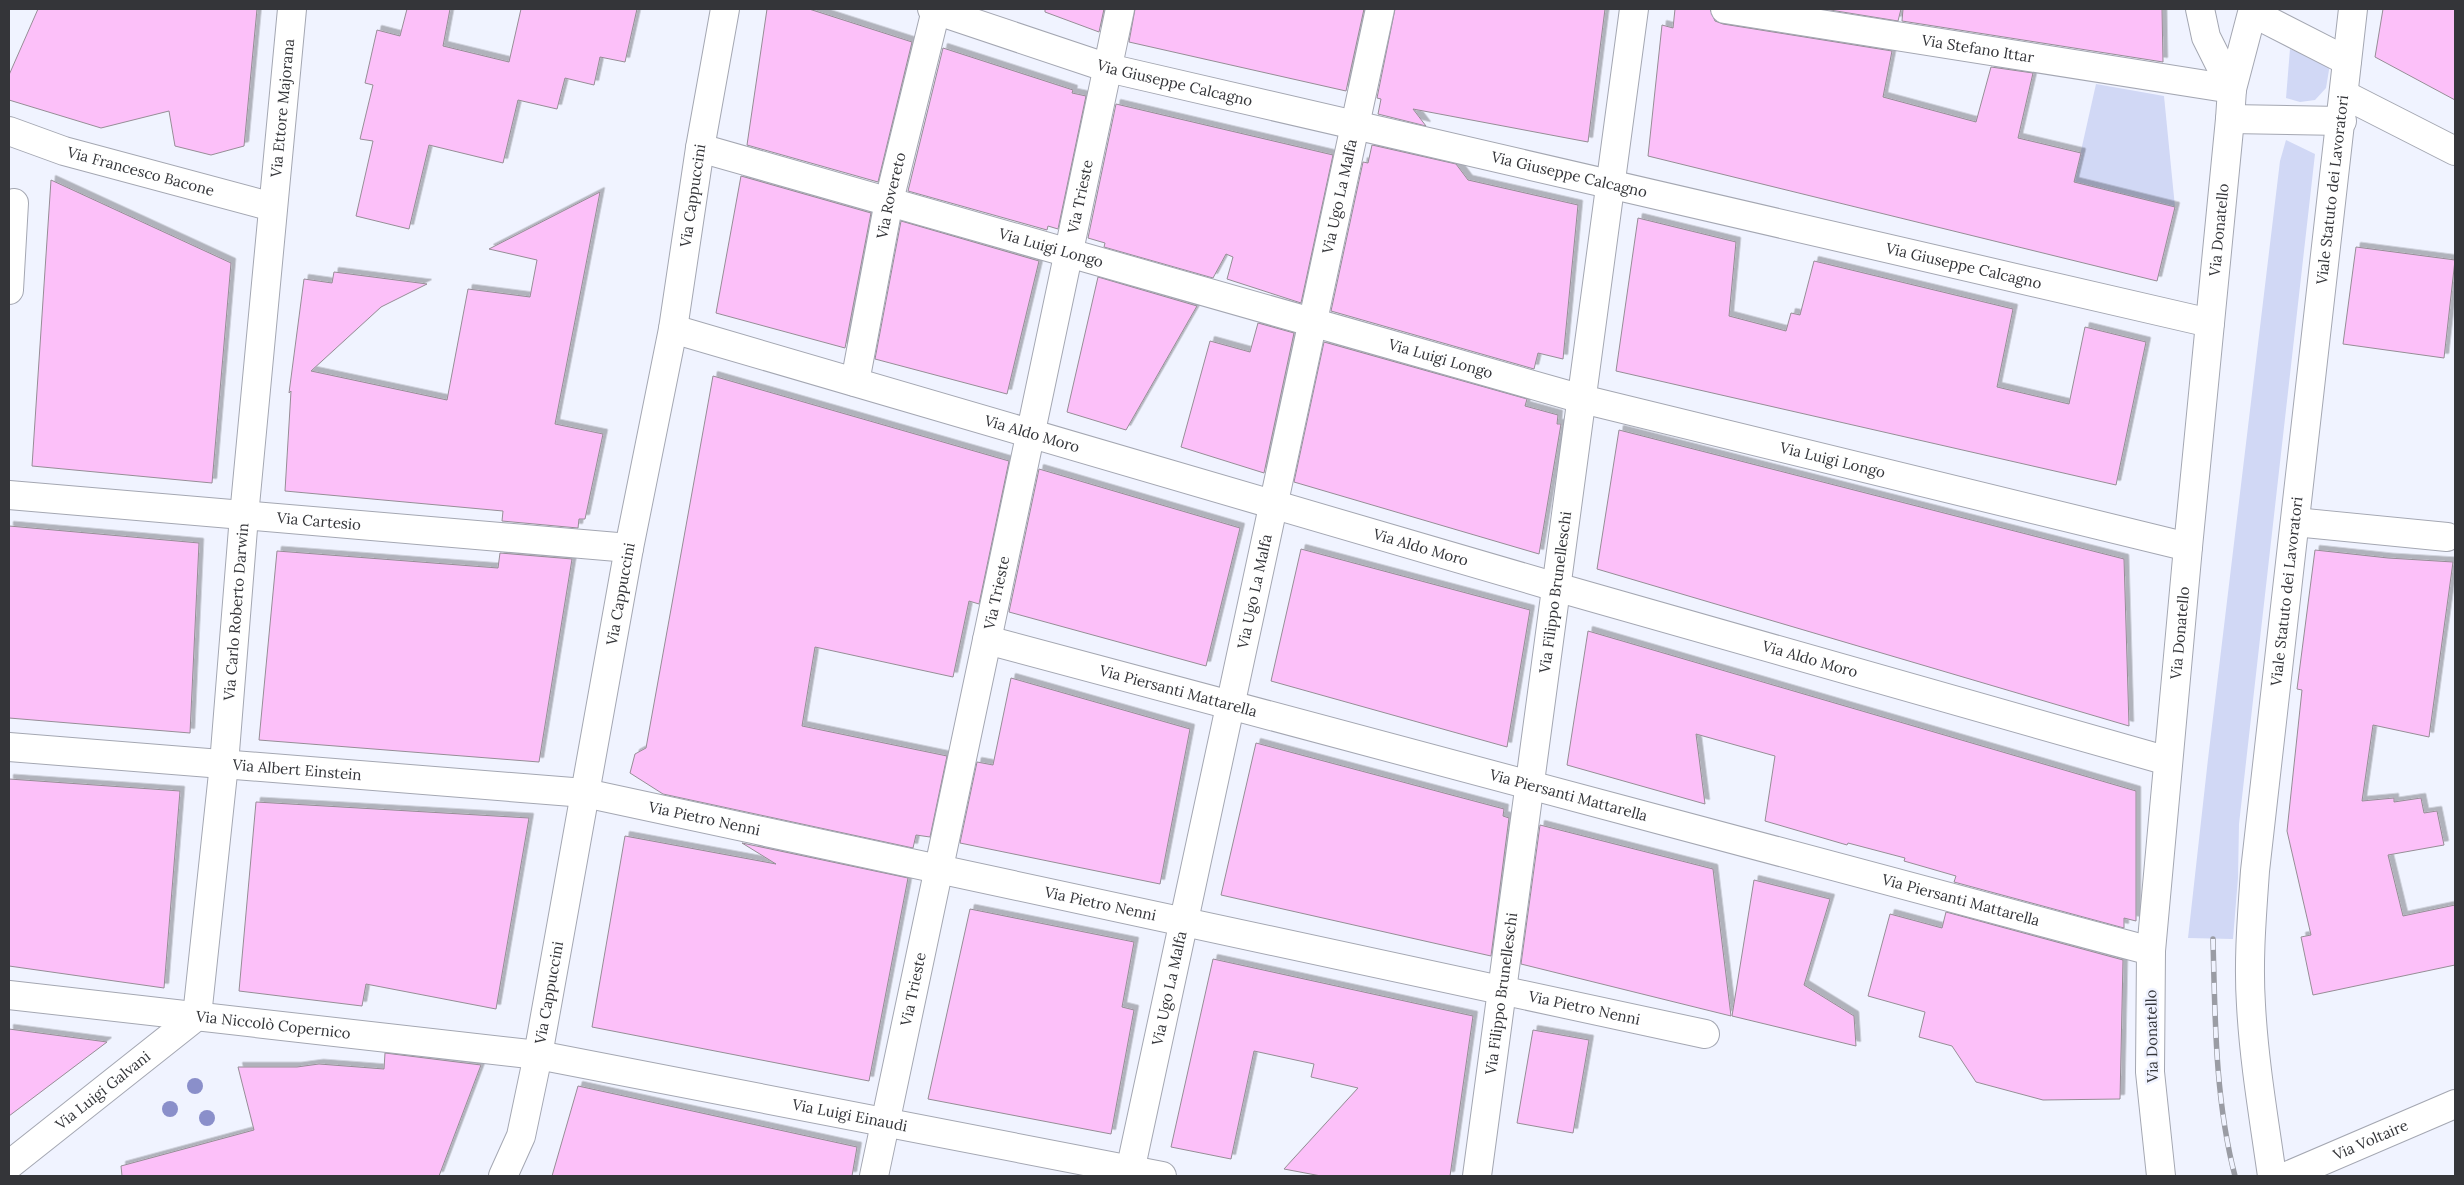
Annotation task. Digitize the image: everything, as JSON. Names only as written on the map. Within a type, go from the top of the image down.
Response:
[{"type":"street","name":"Via Ettore Majorana","points":[[273,207],[292,9]]},
{"type":"street","name":"Via Cappuccini","points":[[503,1176],[521,1136],[538,1055],[629,548],[674,329],[700,148],[725,9]]},
{"type":"street","name":"Via Giuseppe Calcagno","points":[[934,9],[993,19],[1108,68],[2210,323]]},
{"type":"street","name":"Via Rovereto","points":[[855,382],[889,202],[934,9]]},
{"type":"street","name":"Via Trieste","points":[[874,1176],[1120,9]]},
{"type":"street","name":"Via Ugo La Malfa","points":[[1130,1173],[1380,9]]},
{"type":"street","name":"Via Filippo Brunelleschi","points":[[1477,1176],[1634,9]]},
{"type":"street","name":"Via Stefano Ittar","points":[[1725,9],[2232,89]]},
{"type":"street","points":[[2200,9],[2206,37],[2232,89]]},
{"type":"street","name":"Viale Statuto dei Lavoratori","points":[[2272,1176],[2256,1058],[2251,1004],[2250,948],[2255,871],[2354,9]]},
{"type":"street","points":[[2253,11],[2347,61]]},
{"type":"street","name":"Via Donatello","points":[[2161,1176],[2150,1072],[2151,950],[2232,89],[2253,11]]},
{"type":"street","points":[[2230,119],[2344,108],[2455,152]]},
{"type":"street","name":"Via Francesco Bacone","points":[[9,131],[64,151],[273,207]]},
{"type":"street","name":"Via Luigi Longo","points":[[700,148],[1582,399],[2188,547]]},
{"type":"street","points":[[9,290],[14,204]]},
{"type":"street","name":"Via Carlo Roberto Darwin","points":[[197,1016],[224,764],[244,516],[273,207]]},
{"type":"street","name":"Via Aldo Moro","points":[[674,329],[1556,587],[2168,761]]},
{"type":"street","name":"Via Cartesio","points":[[9,495],[629,548]]},
{"type":"street","points":[[2295,522],[2447,537]]},
{"type":"street","name":"Via Piersanti Mattarella","points":[[987,640],[2151,950]]},
{"type":"street","name":"Via Albert Einstein","points":[[9,747],[585,793]]},
{"type":"street","name":"Via Pietro Nenni","points":[[585,793],[939,871],[1705,1034]]},
{"type":"street","name":"Via Niccolò Copernico","points":[[9,995],[538,1055]]},
{"type":"street","name":"Via Luigi Galvani","points":[[9,1166],[197,1016]]},
{"type":"street","name":"Via Luigi Einaudi","points":[[538,1055],[886,1121],[1130,1173],[1162,1176]]},
{"type":"street","name":"Via Voltaire","points":[[2287,1176],[2455,1104]]},
{"type":"shaded area","points":[[2290,49],[2330,64],[2326,88],[2315,100],[2300,102],[2286,98]]},
{"type":"shaded area","points":[[2096,84],[2164,96],[2175,207],[2074,182]]},
{"type":"shaded area","points":[[2286,140],[2315,154],[2239,824],[2238,878],[2233,939],[2188,938],[2280,161]]},
{"type":"building","points":[[38,9],[257,9],[244,146],[211,155],[175,146],[169,111],[101,128],[9,100],[9,75]]},
{"type":"building","points":[[407,9],[450,9],[443,46],[509,62],[521,9],[637,9],[625,62],[600,57],[594,85],[565,78],[557,109],[518,100],[503,163],[429,145],[409,229],[356,216],[373,141],[360,139],[373,85],[365,83],[377,30],[400,36]]},
{"type":"building","points":[[767,9],[809,9],[912,42],[878,182],[747,145]]},
{"type":"building","points":[[1045,9],[1104,9],[1099,32],[1045,12]]},
{"type":"building","points":[[1135,9],[1364,9],[1346,91],[1129,42]]},
{"type":"building","points":[[1395,9],[1605,9],[1588,142],[1413,109],[1426,126],[1378,114],[1381,99],[1377,98]]},
{"type":"building","points":[[1675,9],[1710,9],[1715,21],[1723,24],[1892,51],[1883,97],[1976,122],[1991,67],[2033,73],[2018,138],[2081,153],[2074,182],[2175,207],[2157,281],[1648,156],[1662,25],[1673,28]]},
{"type":"building","points":[[1824,9],[1901,9],[1898,21]]},
{"type":"building","points":[[1903,9],[2162,9],[2163,62],[1902,21]]},
{"type":"building","points":[[2383,9],[2455,9],[2455,100],[2375,57]]},
{"type":"building","points":[[943,48],[1073,90],[1072,93],[1086,96],[1058,229],[1048,226],[1047,230],[908,191]]},
{"type":"building","points":[[1116,104],[1333,155],[1301,303],[1227,279],[1233,257],[1226,254],[1213,278],[1104,247],[1105,243],[1088,238]]},
{"type":"building","points":[[1372,145],[1456,164],[1468,180],[1578,205],[1563,359],[1538,353],[1534,369],[1331,311],[1363,162],[1368,163]]},
{"type":"building","points":[[741,176],[871,213],[845,348],[716,313]]},
{"type":"building","points":[[51,180],[231,263],[212,483],[32,466]]},
{"type":"building","points":[[600,192],[555,424],[603,434],[585,519],[579,519],[578,528],[502,521],[503,511],[285,491],[291,391],[289,393],[304,279],[332,283],[334,272],[427,284],[381,307],[311,371],[447,400],[468,289],[530,297],[537,260],[489,249]]},
{"type":"building","points":[[1638,218],[1736,242],[1729,316],[1786,331],[1791,313],[1800,315],[1814,261],[2013,309],[1997,387],[2069,404],[2085,327],[2146,342],[2116,485],[1616,371]]},
{"type":"building","points":[[901,221],[1039,261],[1007,394],[875,359]]},
{"type":"building","points":[[2356,247],[2455,260],[2444,358],[2343,344]]},
{"type":"building","points":[[1098,277],[1197,306],[1126,430],[1067,412]]},
{"type":"building","points":[[1258,323],[1294,333],[1264,473],[1181,447],[1210,341],[1250,352]]},
{"type":"building","points":[[1324,342],[1527,399],[1525,406],[1558,415],[1557,424],[1561,424],[1539,554],[1294,482]]},
{"type":"building","points":[[713,376],[1009,461],[979,604],[969,601],[953,677],[815,647],[802,726],[947,756],[930,837],[916,835],[913,848],[663,794],[630,773],[635,754],[646,748]]},
{"type":"building","points":[[1619,430],[2124,559],[2129,726],[1597,569]]},
{"type":"building","points":[[1039,469],[1240,528],[1206,666],[1009,612]]},
{"type":"building","points":[[9,526],[199,543],[190,733],[9,718]]},
{"type":"building","points":[[1301,549],[1530,610],[1507,747],[1271,681]]},
{"type":"building","points":[[2315,550],[2388,558],[2453,562],[2429,737],[2373,725],[2362,801],[2394,798],[2394,802],[2421,798],[2424,813],[2437,811],[2444,845],[2388,855],[2403,916],[2455,905],[2455,965],[2313,995],[2301,937],[2311,935],[2287,831],[2302,690],[2297,689]]},
{"type":"building","points":[[277,551],[498,568],[500,553],[572,559],[539,762],[259,740]]},
{"type":"building","points":[[1588,631],[2136,791],[2136,921],[2124,918],[2124,928],[1954,882],[1956,876],[1904,861],[1905,858],[1848,843],[1847,845],[1765,821],[1775,756],[1696,734],[1705,804],[1567,765]]},
{"type":"building","points":[[1011,678],[1190,729],[1160,884],[960,843],[977,762],[993,765]]},
{"type":"building","points":[[1256,743],[1504,809],[1503,816],[1509,818],[1491,956],[1221,895]]},
{"type":"building","points":[[9,779],[180,791],[164,988],[9,966]]},
{"type":"building","points":[[256,802],[529,818],[496,1009],[366,984],[362,1006],[239,991]]},
{"type":"building","points":[[1540,825],[1713,869],[1731,1016],[1521,964]]},
{"type":"building","points":[[625,836],[776,864],[742,843],[908,878],[869,1081],[592,1027]]},
{"type":"building","points":[[1754,880],[1830,899],[1804,985],[1854,1016],[1856,1046],[1732,1016]]},
{"type":"building","points":[[970,909],[1134,942],[1122,1007],[1134,1010],[1111,1134],[928,1099]]},
{"type":"building","points":[[1946,912],[2123,960],[2120,1099],[2043,1100],[1976,1082],[1952,1046],[1919,1037],[1925,1012],[1868,996],[1890,914],[1942,928]]},
{"type":"building","points":[[1213,959],[1473,1016],[1450,1176],[1321,1176],[1284,1169],[1358,1088],[1311,1077],[1314,1064],[1254,1051],[1231,1159],[1171,1147]]},
{"type":"building","points":[[9,1029],[107,1042],[9,1116]]},
{"type":"building","points":[[1533,1030],[1589,1040],[1573,1133],[1517,1123]]},
{"type":"building","points":[[385,1053],[481,1065],[439,1176],[122,1176],[121,1166],[254,1130],[238,1067],[297,1067],[319,1064],[384,1069]]},
{"type":"building","points":[[578,1086],[857,1147],[852,1176],[552,1176]]},
{"type":"railway","points":[[2213,939],[2217,1058],[2223,1118],[2235,1176]]}]
